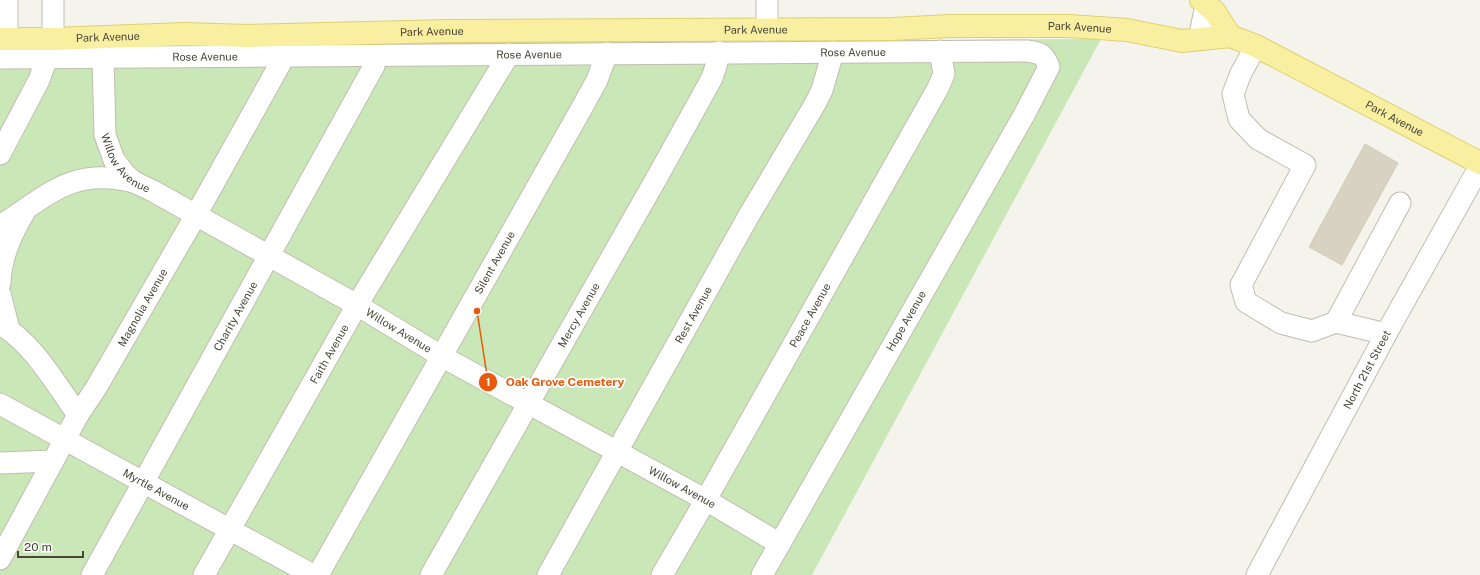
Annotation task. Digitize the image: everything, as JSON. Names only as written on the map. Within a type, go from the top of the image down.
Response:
[{"type":"main road","points":[[1205,1],[1215,12],[1230,36]]},
{"type":"main road","name":"Park Avenue","points":[[2,45],[50,48],[184,34],[248,36],[448,31],[892,29],[950,26],[1069,26],[1127,30],[1182,41],[1230,36],[1256,46],[1480,164]]},
{"type":"street","points":[[2,45],[7,0]]},
{"type":"street","points":[[0,154],[39,80],[50,48],[53,0]]},
{"type":"street","points":[[767,0],[767,30]]},
{"type":"street","points":[[1200,39],[1205,1]]},
{"type":"street","points":[[1256,46],[1241,73],[1233,94],[1239,119],[1258,139],[1305,165],[1241,285],[1246,302],[1281,323],[1312,331],[1336,322],[1386,334]]},
{"type":"street","name":"Rose Avenue","points":[[50,48],[103,57],[1027,51],[1040,53],[1046,59],[1049,67]]},
{"type":"street","name":"Peace Avenue","points":[[662,575],[706,500],[938,88],[944,74],[940,51]]},
{"type":"street","name":"Mercy Avenue","points":[[431,575],[712,78],[719,52]]},
{"type":"street","name":"Rest Avenue","points":[[548,575],[748,217],[815,104],[822,90],[833,52]]},
{"type":"street","name":"Silent Avenue","points":[[318,575],[591,92],[607,53]]},
{"type":"street","name":"Faith Avenue","points":[[204,575],[357,305],[509,54]]},
{"type":"street","name":"Charity Avenue","points":[[92,575],[374,66],[375,56]]},
{"type":"street","name":"Willow Avenue","points":[[103,57],[105,135],[114,160],[124,174],[134,182],[153,191],[268,257],[357,305],[441,356],[617,452],[642,464],[780,544]]},
{"type":"street","name":"Magnolia Avenue","points":[[0,559],[78,414],[96,388],[196,216],[284,57]]},
{"type":"street","name":"Hope Avenue","points":[[762,575],[1020,122],[1049,67]]},
{"type":"street","name":"North 21st Street","points":[[1257,575],[1386,334],[1480,164]]},
{"type":"street","points":[[0,226],[52,191],[69,183],[100,177],[123,179],[134,182]]},
{"type":"street","points":[[1336,322],[1400,203]]},
{"type":"street","points":[[0,283],[3,259],[10,240],[26,208]]},
{"type":"street","points":[[0,294],[4,326],[42,364],[78,414]]},
{"type":"street","name":"Myrtle Avenue","points":[[0,404],[313,575]]},
{"type":"street","points":[[0,463],[54,461]]},
{"type":"green space","points":[[1101,39],[812,575],[0,575],[0,47],[221,44]]},
{"type":"building","points":[[1365,144],[1398,163],[1342,265],[1309,247]]},
{"type":"place","name":"Oak Grove Cemetery","points":[[477,311]]}]
